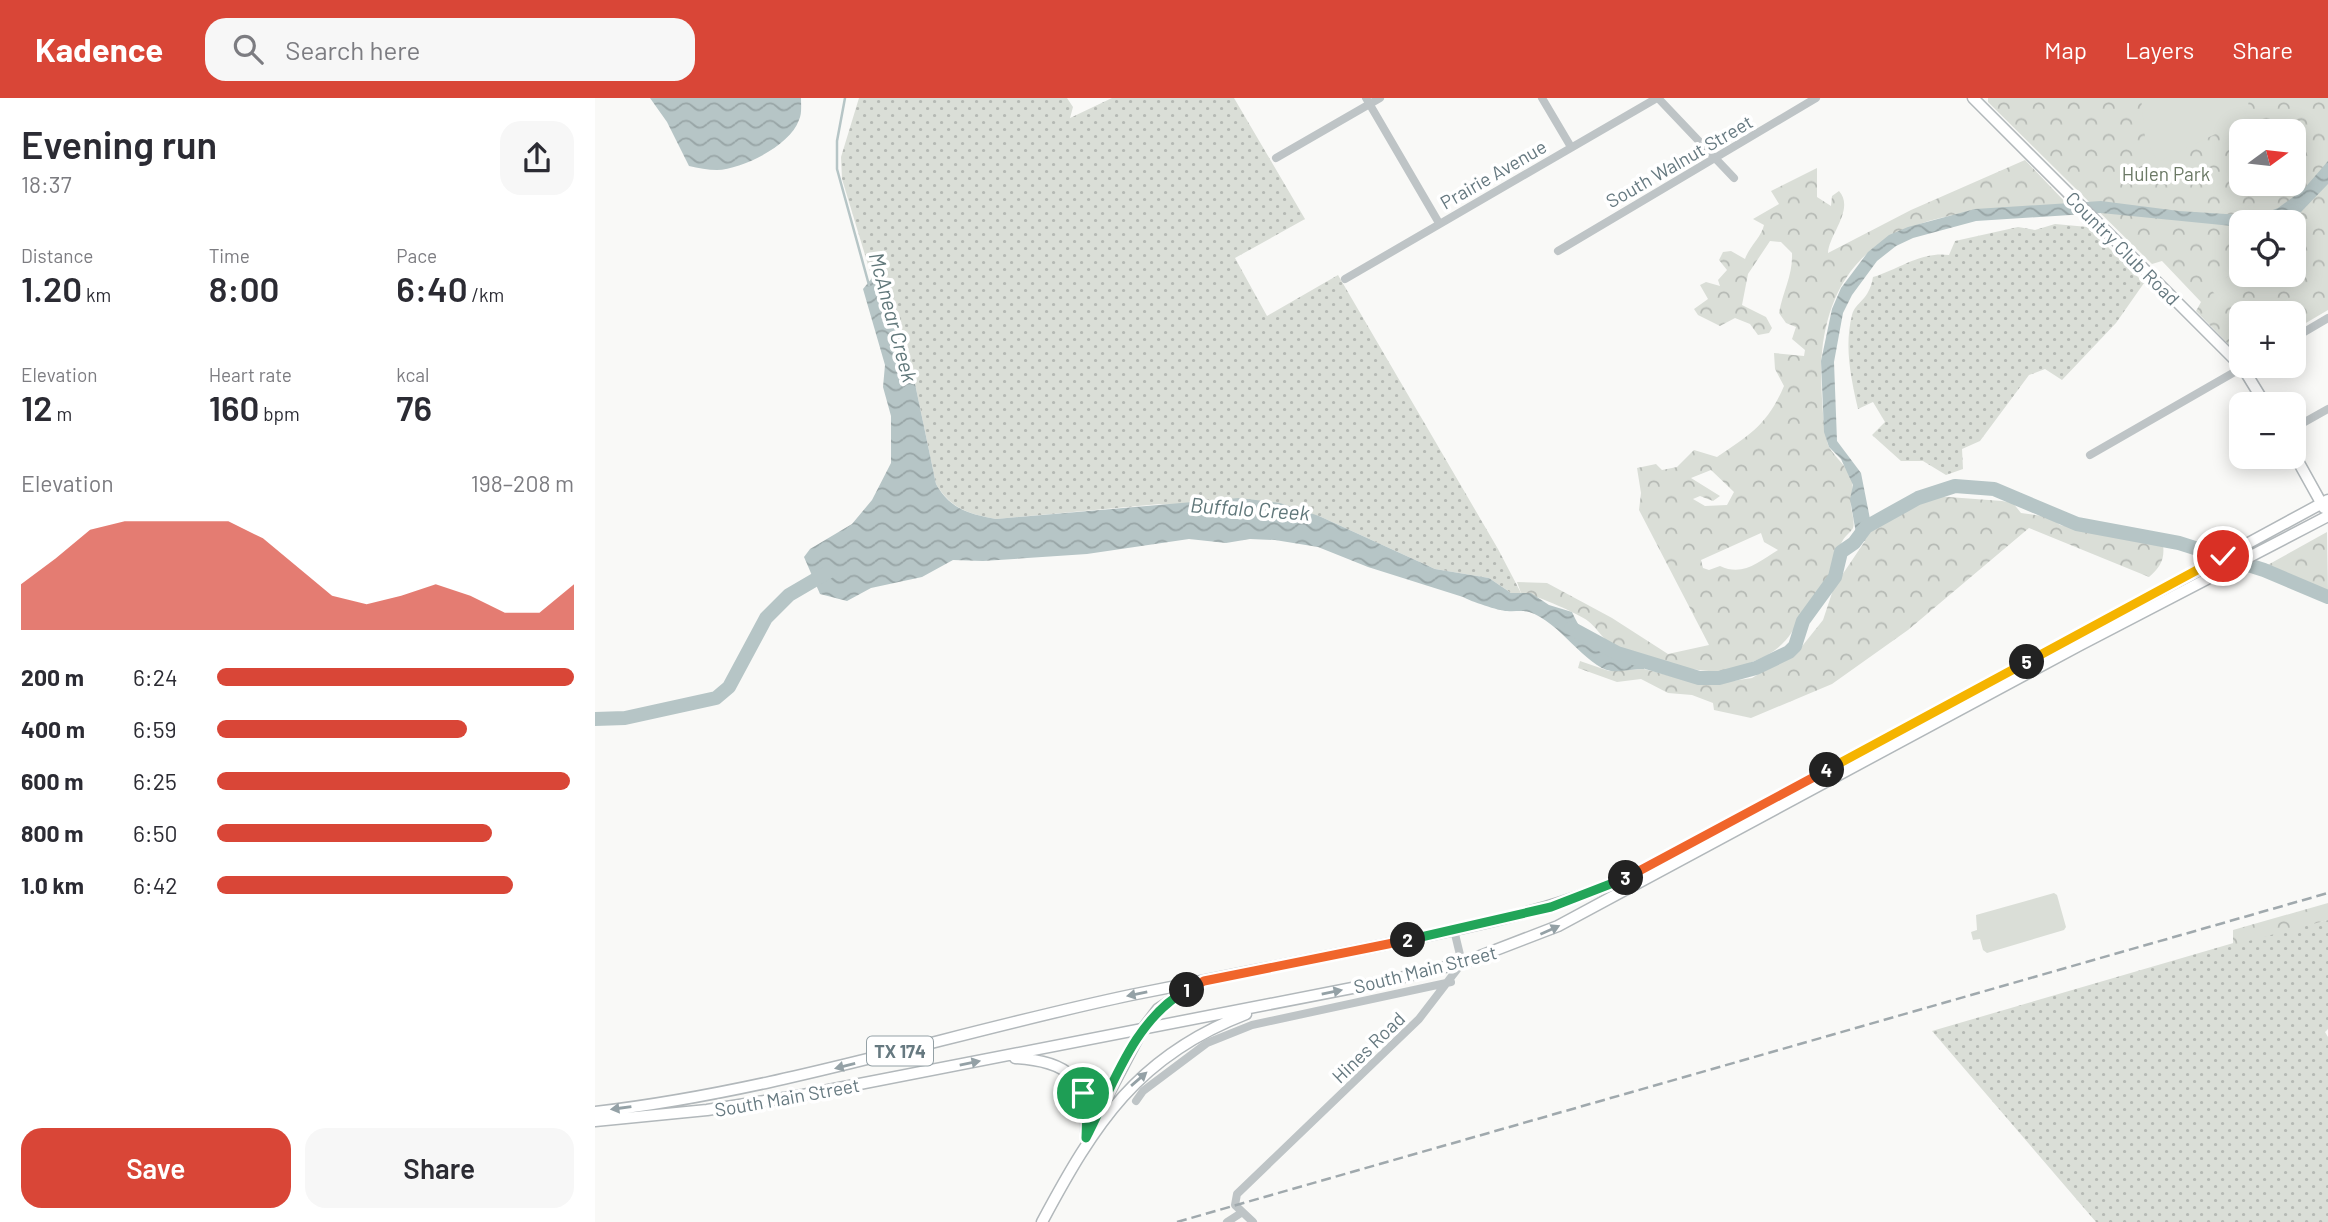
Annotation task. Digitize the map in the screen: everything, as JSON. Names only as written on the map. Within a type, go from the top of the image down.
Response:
[{"type":"main road","name":"Country Club Road","points":[[1976,99],[2229,352]]},
{"type":"main road","points":[[2304,469],[2325,501],[2328,515]]},
{"type":"main road","name":"South Main Street","points":[[595,1121],[771,1101],[1142,1030],[1462,963],[1558,926],[2325,501]]},
{"type":"main road","name":"South Main Street","points":[[595,1112],[799,1077],[1068,1009],[1454,930],[1551,907],[1606,887],[1772,806],[2328,515]]},
{"type":"main road","points":[[1042,1222],[1142,1030],[1164,1004],[1204,981]]},
{"type":"main road","points":[[1057,1194],[1103,1121],[1130,1086],[1187,1041],[1213,1026],[1265,1005]]},
{"type":"main road","points":[[1001,1057],[1042,1059],[1066,1071],[1075,1080],[1086,1102],[1086,1138]]},
{"type":"street","points":[[1276,158],[1368,101],[1380,98]]},
{"type":"street","points":[[1542,98],[1571,147]]},
{"type":"street","points":[[1658,98],[1734,178]]},
{"type":"street","name":"Prairie Avenue","points":[[1345,279],[1658,98]]},
{"type":"street","name":"South Walnut Street","points":[[1558,251],[1816,98]]},
{"type":"street","points":[[1368,101],[1439,223]]},
{"type":"street","points":[[2306,331],[2328,318]]},
{"type":"street","points":[[2090,455],[2229,376]]},
{"type":"street","points":[[2306,421],[2328,409]]},
{"type":"street","points":[[1454,930],[1462,963]]},
{"type":"street","name":"Hines Road","points":[[1241,1213],[1235,1205],[1237,1194],[1419,1019],[1451,982],[1462,963]]},
{"type":"street","points":[[1136,1101],[1143,1091],[1207,1043],[1252,1025],[1451,982]]},
{"type":"street","points":[[1227,1222],[1241,1213],[1253,1222]]},
{"type":"green space","points":[[859,98],[1067,98],[1073,107],[1070,118],[1112,98],[1234,98],[1305,219],[1235,258],[1267,316],[1338,275],[1521,593],[1511,593],[1489,578],[1435,569],[1319,516],[1160,504],[996,519],[977,515],[954,505],[936,484],[909,355],[872,278],[842,179],[841,157]]},
{"type":"green space","name":"Hulen Park","points":[[1988,98],[2328,98],[2328,310],[2306,323],[2306,301],[2229,301],[2229,345],[2196,311],[2201,302],[2162,261],[2152,264],[1988,102]]},
{"type":"green space","points":[[2141,98],[2247,98],[2249,101],[2244,119],[2229,119],[2229,127],[2158,162],[2145,137]]},
{"type":"green space","points":[[2025,160],[2068,205],[1985,210],[1946,217],[1909,228],[1877,245],[1851,271],[1832,306],[1822,352],[1821,372],[1827,439],[1829,447],[1848,471],[1852,481],[1854,526],[1840,545],[1828,579],[1785,641],[1771,653],[1730,670],[1684,668],[1621,650],[1608,642],[1583,618],[1544,600],[1521,593],[1517,582],[1547,583],[1612,618],[1668,654],[1709,645],[1639,510],[1641,493],[1637,468],[1656,464],[1662,470],[1677,467],[1694,450],[1717,457],[1739,442],[1757,428],[1784,386],[1775,369],[1774,353],[1804,356],[1805,350],[1792,339],[1796,327],[1786,323],[1779,313],[1792,261],[1792,253],[1781,242],[1770,241],[1748,274],[1742,305],[1766,317],[1772,328],[1769,333],[1758,335],[1750,324],[1735,318],[1720,326],[1698,315],[1694,309],[1708,299],[1700,285],[1706,282],[1720,286],[1718,280],[1727,270],[1719,260],[1723,252],[1731,251],[1745,259],[1764,225],[1753,219],[1779,204],[1771,191],[1817,168],[1817,197],[1831,206],[1832,196],[1839,191],[1843,198],[1843,214],[1828,253],[1911,210]],"holes":[[[1711,470],[1734,492],[1727,505],[1705,506],[1693,499],[1700,496],[1713,501],[1720,496],[1691,478]],[[1761,533],[1764,542],[1778,550],[1743,569],[1720,566],[1709,570],[1703,568],[1701,560]]]},
{"type":"green space","points":[[2055,224],[2088,227],[2144,283],[2116,323],[2062,380],[2045,369],[2029,375],[1980,441],[1962,449],[1963,469],[1946,475],[1923,461],[1901,461],[1872,435],[1885,422],[1873,402],[1858,409],[1851,374],[1849,339],[1852,315],[1869,291],[1873,277],[1920,258],[1949,255],[1955,241],[2018,227],[2035,230]]},
{"type":"green space","points":[[2229,276],[2229,287],[2243,287],[2221,303],[2211,289]]},
{"type":"green space","points":[[1935,496],[2013,503],[2021,513],[2049,517],[2060,525],[2163,544],[2162,559],[2149,577],[2029,528],[1908,630],[1832,684],[1751,718],[1714,710],[1713,703],[1692,695],[1668,693],[1641,679],[1617,682],[1578,668],[1580,661],[1609,671],[1644,669],[1705,685],[1752,678],[1799,650],[1823,620],[1834,587],[1865,541],[1866,533]]},
{"type":"green space","points":[[2327,532],[2328,592],[2264,567]]},
{"type":"green space","points":[[2054,893],[2057,895],[2066,927],[2064,930],[1987,953],[1983,950],[1980,939],[1973,940],[1971,932],[1977,930],[1976,915]]},
{"type":"green space","points":[[2328,903],[2328,920],[2233,945],[2233,930]]},
{"type":"green space","points":[[2328,920],[2328,1029],[2325,1032],[2328,1037],[2328,1222],[2096,1222],[1932,1031],[2254,937]]},
{"type":"water","points":[[650,98],[801,98],[801,112],[794,130],[776,147],[752,161],[727,169],[710,170],[689,166],[667,122]]},
{"type":"water","points":[[2328,161],[2328,184],[2303,210],[2273,210],[2295,196],[2307,196],[2307,185]]},
{"type":"water","points":[[2101,201],[2229,214],[2229,226],[2101,213],[1976,221],[1913,238],[1896,246],[1877,261],[1852,295],[1843,313],[1834,362],[1837,441],[1861,473],[1870,519],[1865,541],[1857,539],[1850,499],[1853,485],[1841,459],[1829,447],[1824,432],[1821,361],[1832,309],[1841,288],[1868,252],[1889,235],[1908,227],[1975,209]]},
{"type":"water","points":[[872,278],[909,355],[936,484],[947,499],[961,509],[996,519],[1239,498],[1280,503],[1319,516],[1435,569],[1489,578],[1511,593],[1531,593],[1549,605],[1572,612],[1586,635],[1601,646],[1644,656],[1644,669],[1611,671],[1602,668],[1551,624],[1529,612],[1491,608],[1368,567],[1318,547],[1275,540],[1250,539],[1226,543],[1189,539],[1087,554],[983,561],[953,560],[922,577],[871,588],[847,601],[820,594],[804,557],[810,549],[852,524],[872,500],[891,463],[891,416],[883,387],[885,365],[863,289]]},
{"type":"waterway","name":"McAnear Creek","points":[[845,98],[837,141],[837,169],[869,285]]},
{"type":"waterway","points":[[1571,628],[1617,653],[1699,678],[1719,678],[1756,668],[1789,652],[1795,646],[1803,621],[1835,577],[1841,552],[1854,543],[1866,527],[1918,498],[1955,486],[1994,489],[2077,524],[2179,543],[2264,570],[2328,597]]},
{"type":"waterway","name":"Buffalo Creek","points":[[595,719],[625,718],[716,698],[729,687],[766,618],[789,595],[830,571]]},
{"type":"railway","points":[[1177,1222],[2328,893]]},
{"type":"route","points":[[1083,1093],[1087,1111],[1086,1138],[1142,1030],[1158,1009],[1204,981],[1496,922],[1551,907],[1606,887],[1656,864],[2223,556]]}]
